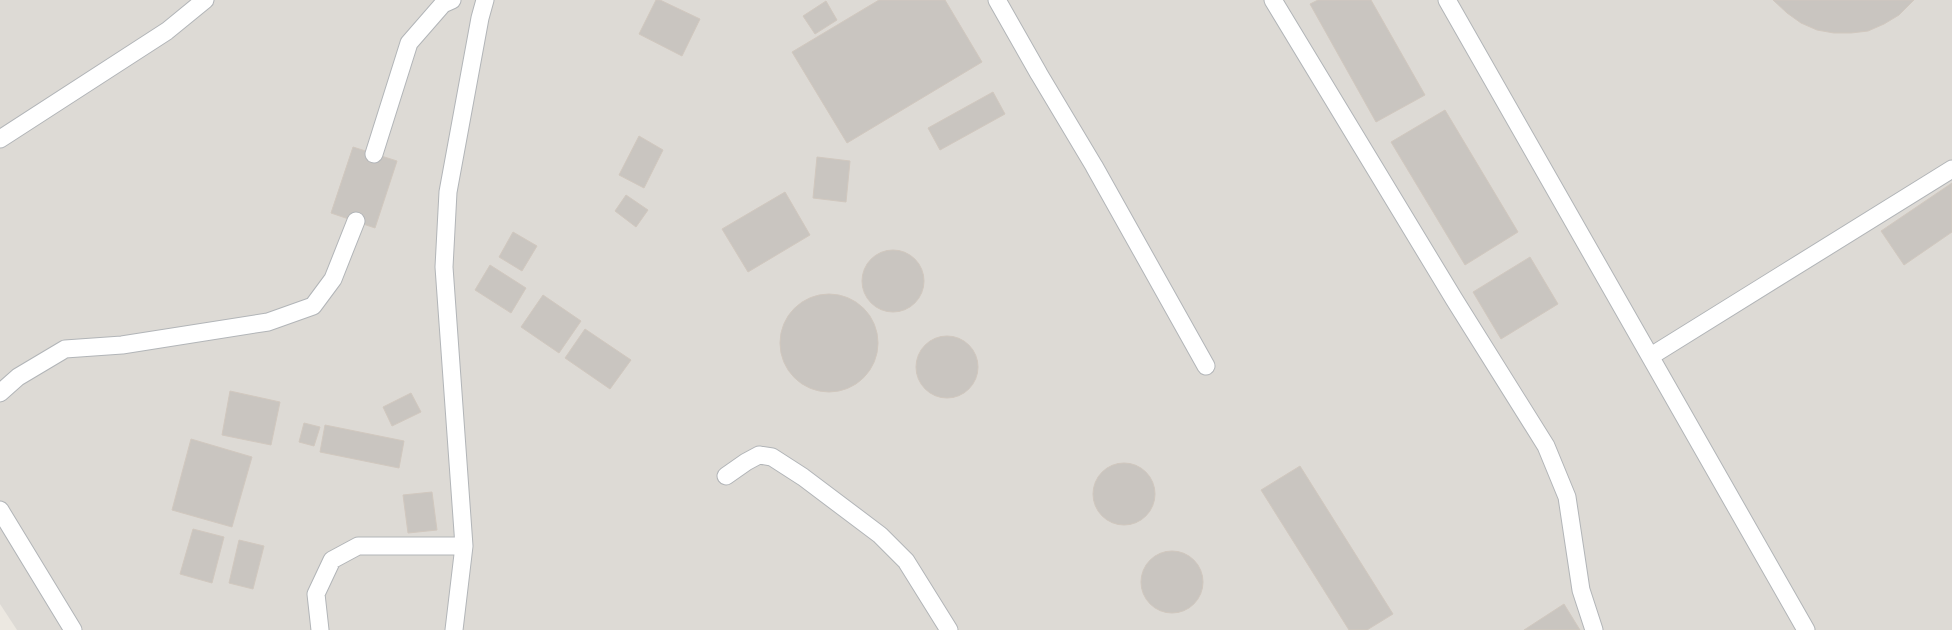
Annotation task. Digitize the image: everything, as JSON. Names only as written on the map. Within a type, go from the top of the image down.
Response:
[{"type":"lane","points":[[0,139],[167,31],[205,0]]},
{"type":"lane","points":[[374,154],[409,42],[443,4],[452,0]]},
{"type":"lane","points":[[454,630],[464,546],[444,267],[448,192],[480,18],[485,0]]},
{"type":"lane","points":[[997,0],[1038,74],[1094,166],[1206,366]]},
{"type":"lane","points":[[1273,0],[1454,299],[1546,446],[1567,497],[1581,590],[1594,630]]},
{"type":"lane","points":[[1447,0],[1806,630]]},
{"type":"lane","points":[[1651,356],[1952,169]]},
{"type":"lane","points":[[0,393],[18,377],[65,349],[122,345],[268,322],[313,306],[334,280],[356,221]]},
{"type":"lane","points":[[726,476],[746,462],[759,456],[772,457],[803,477],[880,535],[906,561],[949,630]]},
{"type":"lane","points":[[0,510],[73,630]]},
{"type":"lane","points":[[320,630],[316,594],[332,560],[358,546],[464,546]]},
{"type":"shaded area","points":[[0,0],[1952,0],[1952,630],[17,630],[0,604]]},
{"type":"building","points":[[656,0],[660,0],[700,19],[682,56],[639,34]]},
{"type":"building","points":[[879,0],[945,0],[982,62],[847,143],[792,52]]},
{"type":"building","points":[[1318,0],[1371,0],[1425,95],[1376,122],[1310,4]]},
{"type":"building","points":[[1773,0],[1914,0],[1899,15],[1868,31],[1834,33],[1817,30],[1801,23]]},
{"type":"building","points":[[826,1],[837,20],[815,34],[803,16]]},
{"type":"building","points":[[993,92],[1005,114],[940,150],[928,128]]},
{"type":"building","points":[[1445,110],[1518,232],[1465,265],[1391,142]]},
{"type":"building","points":[[639,136],[663,150],[644,188],[619,175]]},
{"type":"building","points":[[353,147],[397,161],[375,228],[331,213]]},
{"type":"building","points":[[817,157],[850,161],[846,202],[813,198]]},
{"type":"building","points":[[1952,183],[1952,232],[1904,265],[1881,231]]},
{"type":"building","points":[[785,192],[810,235],[748,272],[722,229]]},
{"type":"building","points":[[626,195],[648,210],[636,227],[615,211]]},
{"type":"building","points":[[513,232],[537,246],[522,271],[499,257]]},
{"type":"building","points":[[887,250],[899,250],[915,259],[922,269],[924,281],[922,293],[915,303],[899,312],[887,312],[876,307],[867,298],[862,287],[862,275],[867,264],[876,255]]},
{"type":"building","points":[[1530,257],[1558,304],[1501,339],[1473,292]]},
{"type":"building","points":[[490,265],[526,288],[511,313],[475,290]]},
{"type":"building","points":[[829,294],[848,297],[864,308],[875,324],[878,343],[875,362],[864,378],[848,389],[829,392],[810,389],[794,378],[783,362],[780,343],[783,324],[794,308],[810,297]]},
{"type":"building","points":[[543,295],[581,321],[559,353],[521,327]]},
{"type":"building","points":[[585,329],[631,360],[610,389],[565,358]]},
{"type":"building","points":[[941,336],[953,336],[969,345],[976,355],[978,367],[976,379],[969,389],[953,398],[941,398],[930,393],[921,384],[916,373],[916,361],[921,350],[930,341]]},
{"type":"building","points":[[230,391],[280,402],[271,445],[222,435]]},
{"type":"building","points":[[411,393],[421,412],[392,426],[383,407]]},
{"type":"building","points":[[304,423],[320,427],[314,446],[299,442]]},
{"type":"building","points":[[325,425],[404,441],[399,468],[320,452]]},
{"type":"building","points":[[191,439],[252,457],[232,527],[172,510]]},
{"type":"building","points":[[1118,463],[1130,463],[1146,472],[1153,482],[1155,494],[1153,506],[1146,516],[1130,525],[1118,525],[1107,520],[1098,511],[1093,500],[1093,488],[1098,477],[1107,468]]},
{"type":"building","points":[[1300,466],[1393,614],[1367,630],[1349,630],[1261,490]]},
{"type":"building","points":[[432,492],[437,530],[408,533],[403,495]]},
{"type":"building","points":[[193,529],[224,537],[212,583],[180,574]]},
{"type":"building","points":[[239,540],[264,546],[253,589],[229,583]]},
{"type":"building","points":[[1166,551],[1178,551],[1194,560],[1201,570],[1203,582],[1201,594],[1194,604],[1178,613],[1166,613],[1155,608],[1146,599],[1141,588],[1141,576],[1146,565],[1155,556]]},
{"type":"building","points":[[1564,604],[1580,630],[1524,630]]}]
